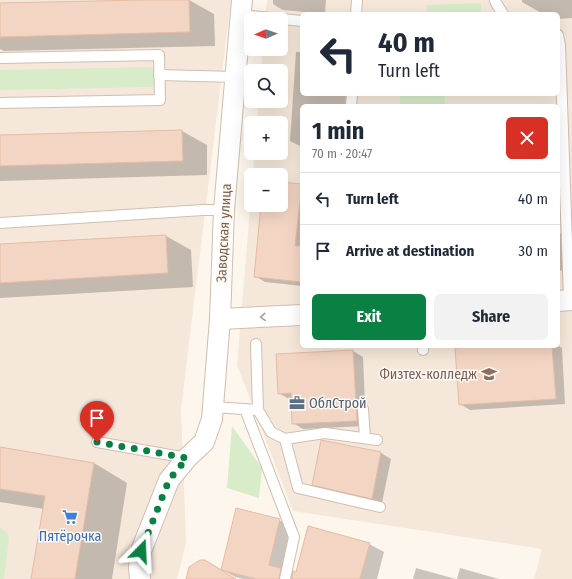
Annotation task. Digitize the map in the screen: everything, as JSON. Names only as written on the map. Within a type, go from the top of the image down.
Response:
[{"type":"street","name":"Заводская улица","points":[[136,575],[141,551],[169,480],[187,458],[204,442],[212,419],[220,319],[224,210],[242,7]]},
{"type":"street","points":[[220,319],[300,315]]},
{"type":"lane","points":[[356,12],[357,0]]},
{"type":"lane","points":[[495,0],[502,12]]},
{"type":"lane","points":[[242,7],[300,21]]},
{"type":"lane","points":[[560,46],[566,300]]},
{"type":"lane","points":[[0,58],[159,55],[160,100],[0,103]]},
{"type":"lane","points":[[159,74],[236,77]]},
{"type":"lane","points":[[0,223],[203,210],[224,210]]},
{"type":"lane","points":[[256,344],[258,410],[270,432],[285,439],[325,433],[377,440]]},
{"type":"lane","points":[[213,407],[258,410]]},
{"type":"lane","points":[[245,409],[294,537],[284,579]]},
{"type":"lane","points":[[363,409],[365,438]]},
{"type":"lane","points":[[285,439],[298,488],[380,507]]},
{"type":"lane","points":[[97,442],[187,458]]},
{"type":"shaded area","points":[[0,0],[231,0],[181,409],[186,542],[177,579],[0,579]]},
{"type":"shaded area","points":[[267,0],[572,0],[572,579],[534,579],[542,549],[293,511],[237,365],[250,212],[288,212],[288,168],[253,168],[254,160],[288,160],[288,116],[258,116],[258,108],[288,108],[288,64],[262,64],[262,56],[288,56],[288,12],[266,12]]},
{"type":"green space","points":[[481,3],[481,12],[427,12],[427,5]]},
{"type":"green space","points":[[155,67],[155,87],[0,90],[0,70]]},
{"type":"green space","points":[[400,96],[445,96],[445,104],[400,104]]},
{"type":"green space","points":[[232,426],[262,468],[259,498],[227,488]]},
{"type":"green space","points":[[0,527],[7,533],[9,539],[4,579],[0,579]]},
{"type":"building","points":[[189,0],[190,32],[0,37],[0,3]]},
{"type":"building","points":[[182,130],[183,161],[0,166],[0,135]]},
{"type":"building","points":[[288,183],[300,184],[300,202],[295,246],[300,246],[300,282],[254,277],[260,212],[288,212]]},
{"type":"building","points":[[166,235],[168,273],[0,283],[0,244]]},
{"type":"building","points":[[455,348],[552,348],[556,399],[459,405]]},
{"type":"building","points":[[353,350],[357,421],[292,424],[291,393],[278,394],[276,354]]},
{"type":"building","points":[[321,440],[381,452],[372,499],[312,485]]},
{"type":"building","points":[[0,447],[94,463],[75,579],[31,579],[45,496],[0,489]]},
{"type":"building","points":[[236,508],[280,519],[269,565],[281,568],[279,579],[256,579],[221,570]]},
{"type":"building","points":[[308,526],[370,543],[360,579],[292,579],[293,571],[296,572]]},
{"type":"building","points":[[200,560],[205,560],[236,579],[186,579],[189,567]]},
{"type":"place","name":"Физтех-колледж","points":[[489,374]]},
{"type":"place","name":"ОблСтрой","points":[[297,403]]},
{"type":"place","name":"Пятёрочка","points":[[70,517]]},
{"type":"route","points":[[97,442],[187,458],[169,480],[141,551]]}]
